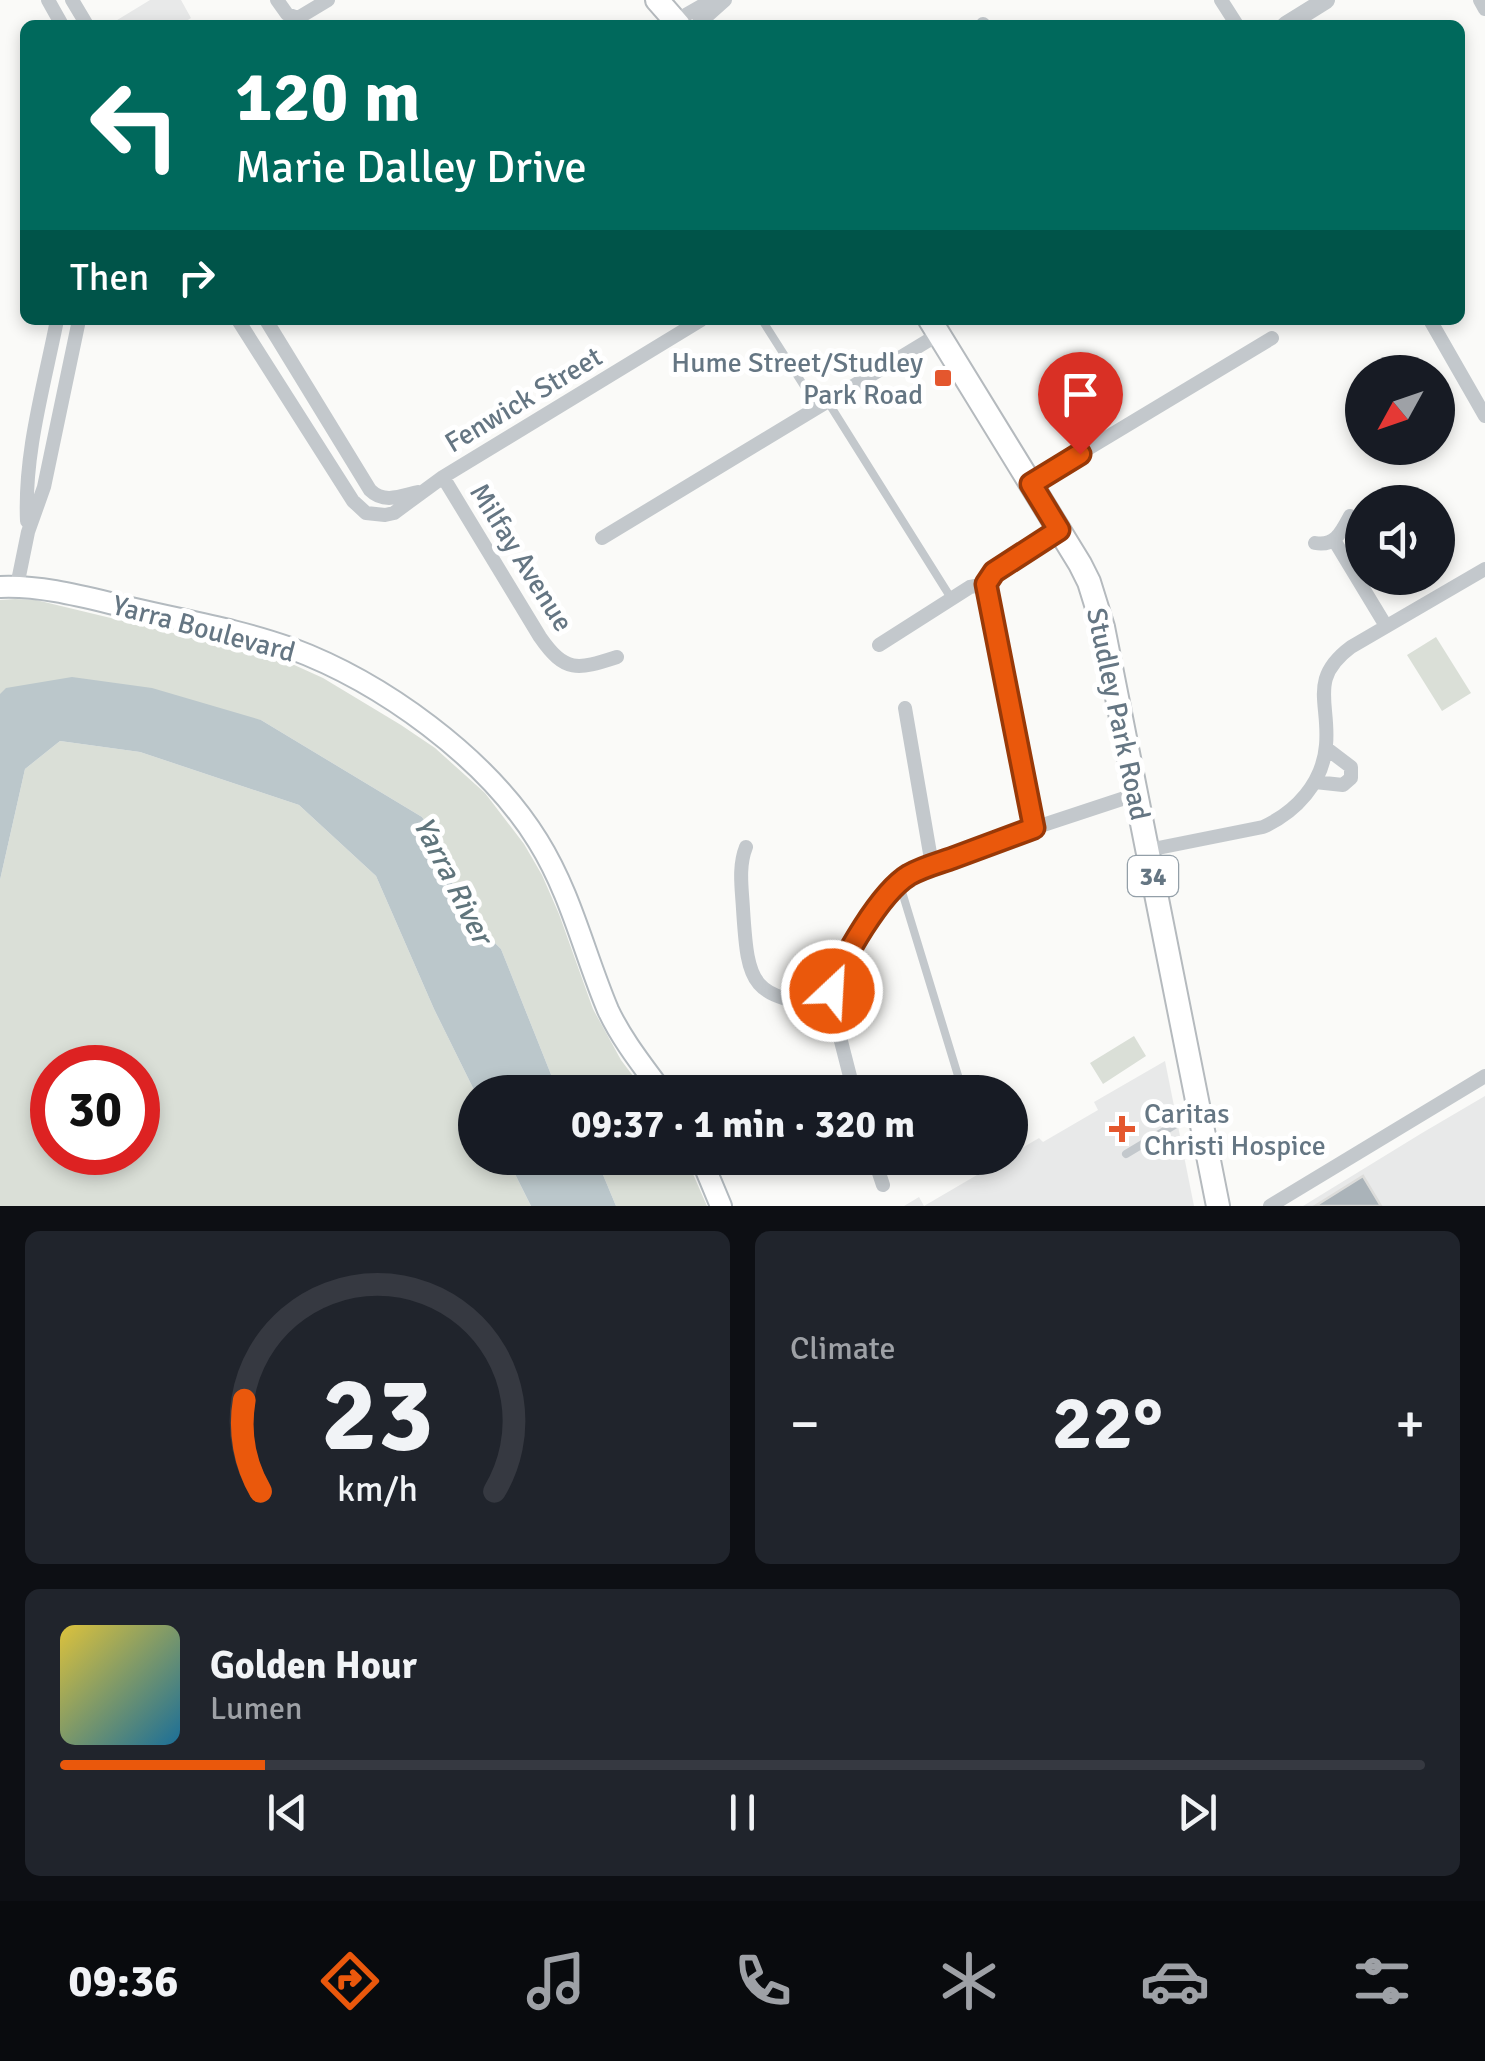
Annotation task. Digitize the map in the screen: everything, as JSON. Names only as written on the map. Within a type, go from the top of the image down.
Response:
[{"type":"main road","name":"Studley Park Road","points":[[935,327],[1080,564],[1097,604],[1218,1206]]},
{"type":"main road","name":"Yarra Boulevard","points":[[8,586],[77,596],[289,648],[368,687],[428,725],[494,784],[524,819],[570,904],[609,1012],[650,1075]]},
{"type":"main road","points":[[708,1175],[720,1206]]},
{"type":"street","points":[[277,0],[287,14],[298,18],[328,0]]},
{"type":"street","points":[[674,19],[712,0]]},
{"type":"street","points":[[674,19],[725,0]]},
{"type":"street","points":[[1294,20],[1326,0]]},
{"type":"street","points":[[1480,0],[1485,9]]},
{"type":"street","points":[[28,532],[29,458],[56,325]]},
{"type":"street","points":[[8,586],[44,486],[78,325]]},
{"type":"street","name":"Fenwick Street","points":[[241,325],[359,508],[374,515],[394,513],[443,477],[693,325]]},
{"type":"street","points":[[269,325],[370,490],[382,498],[423,490]]},
{"type":"street","points":[[1433,325],[1485,416]]},
{"type":"street","points":[[602,538],[823,405],[935,327]]},
{"type":"street","points":[[1031,484],[1272,338]]},
{"type":"street","name":"Milfay Avenue","points":[[443,477],[556,658],[580,668],[616,657]]},
{"type":"street","points":[[1315,543],[1328,544],[1345,525]]},
{"type":"street","points":[[1034,828],[986,584],[994,572],[1059,530]]},
{"type":"street","points":[[1334,540],[1386,626]]},
{"type":"street","points":[[1148,850],[1262,827],[1297,804],[1322,766],[1326,748],[1324,686],[1342,654],[1485,569]]},
{"type":"street","points":[[879,645],[970,587],[986,584]]},
{"type":"street","points":[[905,708],[932,865]]},
{"type":"street","points":[[1315,782],[1343,784],[1352,778],[1351,767],[1326,748]]},
{"type":"street","points":[[850,1075],[832,1006],[837,975],[878,908],[899,882],[932,865],[1137,794]]},
{"type":"street","points":[[746,847],[741,868],[750,971],[758,983],[780,999],[832,1006]]},
{"type":"street","points":[[1270,1206],[1485,1076]]},
{"type":"street","points":[[880,1175],[883,1184]]},
{"type":"lane","points":[[766,325],[951,598]]},
{"type":"lane","points":[[899,882],[958,1075]]},
{"type":"lane","points":[[1126,1154],[1200,1110]]},
{"type":"shaded area","points":[[150,0],[181,0],[191,18],[188,20],[117,20]]},
{"type":"shaded area","points":[[0,600],[36,600],[281,659],[323,678],[435,748],[485,793],[524,844],[559,914],[593,1009],[632,1075],[551,1075],[501,949],[464,912],[422,817],[261,720],[0,694]]},
{"type":"shaded area","points":[[1436,637],[1471,693],[1442,711],[1407,655]]},
{"type":"shaded area","points":[[72,677],[152,688],[261,720],[422,817],[464,912],[501,949],[551,1075],[467,1075],[376,876],[299,805],[140,752],[60,741],[25,769],[0,880],[0,694],[6,688]]},
{"type":"shaded area","points":[[60,741],[140,752],[299,805],[376,876],[467,1075],[458,1075],[458,1175],[516,1175],[531,1206],[0,1206],[0,880],[25,769]]},
{"type":"shaded area","points":[[1134,1036],[1146,1056],[1103,1084],[1090,1063]]},
{"type":"shaded area","name":"Caritas Christi Hospice","points":[[1165,1061],[1194,1206],[924,1206],[977,1175],[1028,1175],[1028,1144],[1039,1138],[1043,1142],[1098,1110],[1094,1102]]},
{"type":"shaded area","points":[[1485,1096],[1485,1206],[1303,1206],[1422,1133]]},
{"type":"shaded area","points":[[516,1175],[603,1175],[616,1206],[531,1206]]},
{"type":"shaded area","points":[[603,1175],[693,1175],[707,1206],[616,1206]]},
{"type":"shaded area","points":[[919,1197],[924,1206],[904,1206]]},
{"type":"building","points":[[1363,1176],[1381,1206],[1315,1206]]},
{"type":"place","name":"Hume Street/Studley Park Road","points":[[943,378]]},
{"type":"place","name":"Caritas Christi Hospice","points":[[1122,1129]]},
{"type":"route","points":[[832,991],[862,932],[904,878],[1034,828],[986,584],[994,572],[1059,530],[1031,484],[1080,454]]},
{"type":"water label","name":"Yarra River","points":[[453,880]]}]
